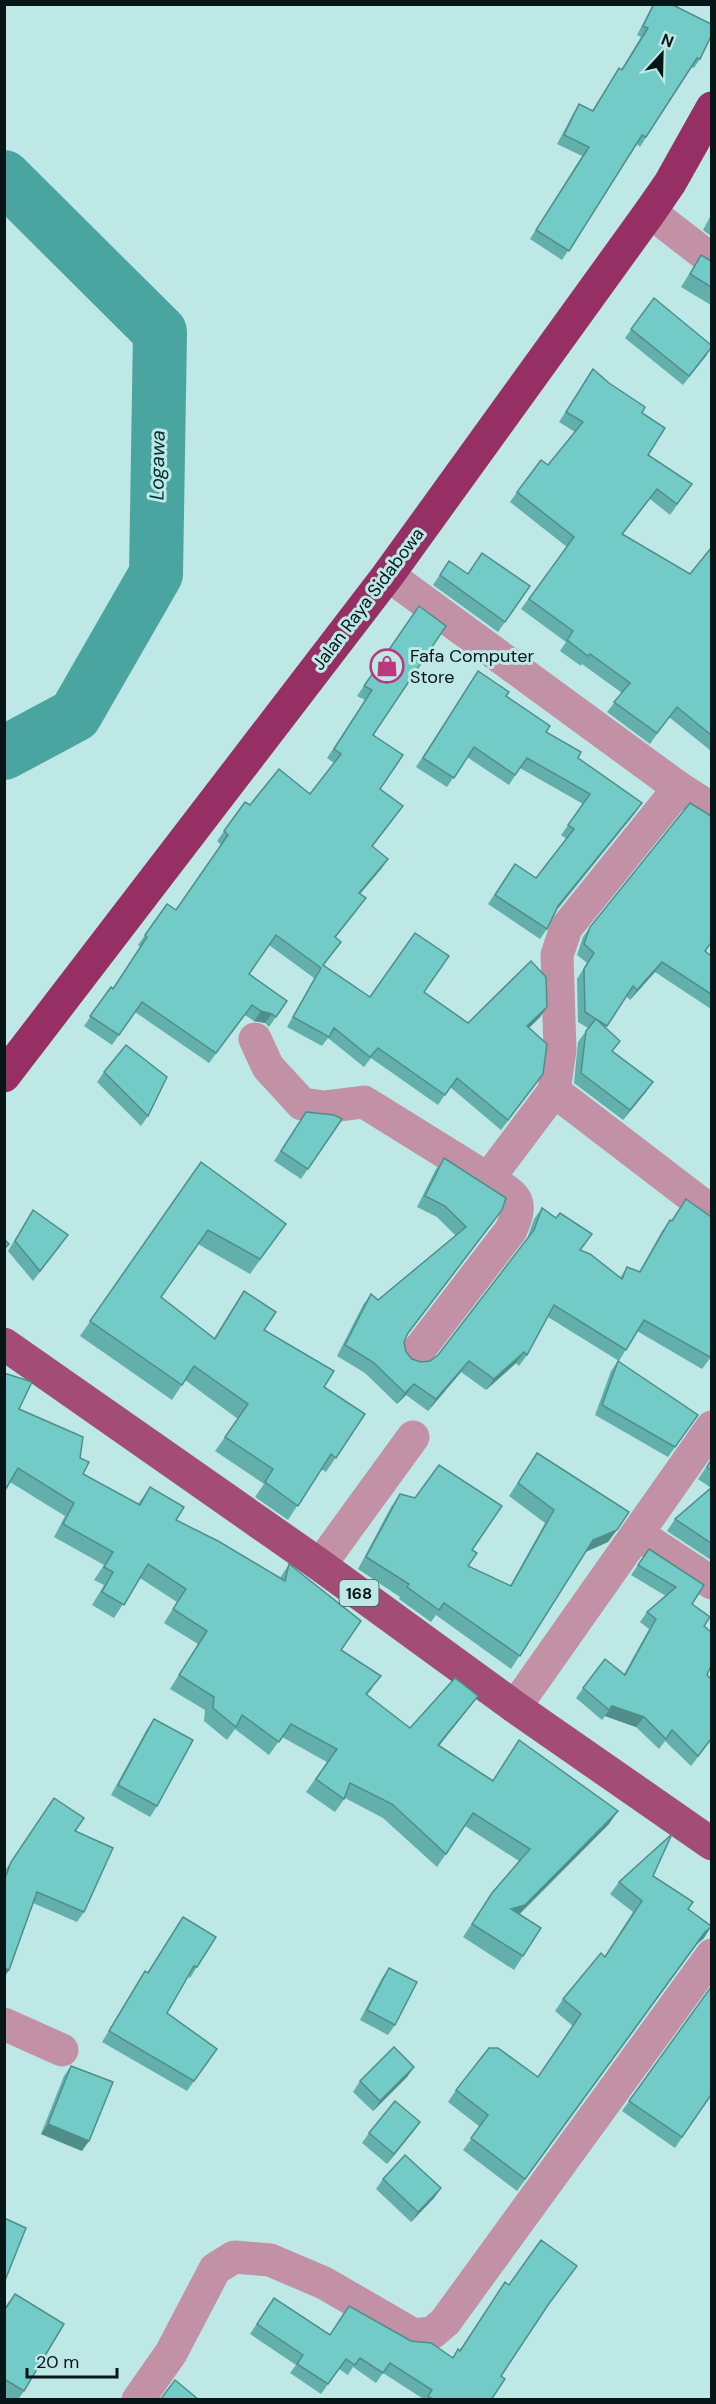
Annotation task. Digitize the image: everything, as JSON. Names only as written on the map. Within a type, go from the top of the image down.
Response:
[{"type":"highway","name":"Jalan Raya Sidabowa","points":[[4,1076],[388,575],[650,212],[670,183],[711,108]]},
{"type":"main road","name":"168","points":[[4,1344],[320,1565],[515,1707],[711,1844]]},
{"type":"street","points":[[650,212],[711,260]]},
{"type":"street","points":[[388,575],[711,809]]},
{"type":"street","points":[[488,1179],[554,1091],[560,1050],[557,955],[566,928],[679,788]]},
{"type":"street","points":[[255,1039],[268,1067],[302,1104],[324,1107],[364,1102],[512,1194],[518,1207],[518,1214],[511,1230],[415,1355]]},
{"type":"street","points":[[554,1091],[711,1212]]},
{"type":"street","points":[[515,1707],[639,1534],[711,1427]]},
{"type":"street","points":[[320,1565],[413,1437]]},
{"type":"street","points":[[639,1534],[711,1583]]},
{"type":"street","points":[[138,2400],[171,2353],[215,2269],[234,2257],[270,2260],[324,2283],[414,2335],[432,2333],[445,2322],[711,1955]]},
{"type":"street","points":[[4,2024],[62,2050]]},
{"type":"building","points":[[654,4],[671,4],[711,24],[711,36],[700,59],[697,58],[646,137],[642,135],[569,251],[536,230],[589,147],[564,135],[579,104],[593,111],[619,68],[622,70],[648,28],[643,26]]},
{"type":"building","points":[[701,255],[711,261],[711,287],[690,274]]},
{"type":"building","points":[[654,298],[711,345],[689,376],[631,329]]},
{"type":"building","points":[[593,369],[609,383],[645,407],[642,413],[665,428],[648,455],[692,484],[677,504],[657,489],[622,534],[690,574],[711,548],[711,735],[677,707],[657,733],[614,702],[630,683],[567,640],[573,631],[529,599],[574,537],[517,492],[541,460],[548,465],[583,422],[566,412]]},
{"type":"building","points":[[482,553],[530,586],[505,622],[440,575],[449,561],[468,574]]},
{"type":"building","points":[[419,606],[446,626],[373,735],[403,755],[380,789],[403,806],[372,846],[388,859],[359,893],[366,898],[335,937],[341,942],[323,965],[370,997],[415,933],[449,956],[424,992],[468,1023],[531,961],[546,977],[547,1007],[527,1026],[547,1044],[543,1074],[508,1120],[457,1078],[445,1095],[378,1048],[370,1057],[334,1028],[329,1037],[293,1017],[321,968],[276,935],[249,974],[287,1001],[276,1017],[252,1005],[216,1053],[142,1002],[119,1035],[90,1016],[111,987],[113,989],[147,937],[145,935],[167,904],[176,910],[228,835],[224,831],[245,802],[250,805],[279,769],[310,794],[341,754],[334,749],[372,690],[364,686]]},
{"type":"building","points":[[478,671],[509,692],[506,696],[550,726],[546,732],[581,752],[578,758],[642,803],[558,906],[547,929],[495,895],[515,864],[536,878],[574,829],[568,825],[590,794],[527,758],[515,775],[474,747],[454,778],[423,758]]},
{"type":"building","points":[[690,803],[711,816],[711,943],[705,951],[711,956],[711,994],[662,962],[637,990],[633,986],[607,1026],[585,1012],[584,969],[594,953],[584,944],[590,927]]},
{"type":"building","points":[[596,1019],[620,1041],[612,1051],[653,1082],[630,1110],[581,1073],[586,1031]]},
{"type":"building","points":[[126,1045],[167,1077],[148,1116],[104,1072]]},
{"type":"building","points":[[306,1112],[334,1115],[342,1119],[308,1169],[281,1151]]},
{"type":"building","points":[[444,1158],[506,1198],[502,1210],[408,1333],[404,1342],[406,1352],[412,1359],[421,1362],[430,1361],[438,1355],[534,1230],[542,1208],[556,1218],[560,1213],[592,1234],[580,1250],[590,1254],[622,1279],[627,1267],[640,1272],[670,1220],[672,1221],[686,1199],[711,1217],[710,1357],[644,1320],[626,1350],[554,1305],[527,1355],[524,1352],[494,1379],[469,1361],[436,1399],[414,1384],[405,1393],[373,1362],[345,1345],[371,1294],[378,1300],[466,1227],[445,1206],[425,1196]]},
{"type":"building","points":[[201,1162],[286,1224],[260,1259],[208,1230],[161,1297],[215,1339],[244,1291],[276,1312],[264,1330],[334,1371],[324,1387],[365,1414],[336,1458],[331,1454],[298,1506],[265,1482],[273,1469],[225,1437],[248,1404],[194,1366],[182,1385],[90,1321]]},
{"type":"building","points":[[33,1210],[68,1235],[40,1271],[15,1241]]},
{"type":"building","points":[[4,1239],[9,1244],[4,1249]]},
{"type":"building","points":[[618,1361],[698,1415],[675,1447],[602,1405]]},
{"type":"building","points":[[4,1373],[32,1382],[19,1409],[83,1437],[80,1458],[89,1462],[83,1474],[140,1505],[150,1487],[184,1507],[176,1520],[218,1541],[285,1581],[289,1564],[361,1621],[341,1650],[381,1676],[366,1694],[410,1728],[455,1678],[478,1696],[438,1745],[493,1781],[519,1740],[618,1811],[525,1905],[511,1909],[541,1928],[523,1956],[472,1924],[492,1893],[530,1849],[473,1813],[446,1854],[392,1804],[350,1783],[344,1799],[316,1779],[337,1749],[291,1724],[279,1742],[242,1715],[236,1727],[213,1708],[214,1697],[179,1675],[207,1631],[173,1609],[186,1589],[148,1564],[124,1605],[102,1592],[113,1572],[104,1567],[113,1552],[63,1524],[74,1503],[18,1468],[4,1492]]},
{"type":"building","points":[[537,1453],[629,1512],[617,1530],[593,1540],[520,1656],[444,1603],[439,1610],[407,1587],[409,1584],[366,1557],[400,1494],[415,1498],[439,1465],[502,1506],[472,1550],[477,1553],[468,1566],[511,1586],[554,1510],[518,1483]]},
{"type":"building","points":[[711,1488],[711,1543],[675,1519]]},
{"type":"building","points":[[649,1549],[704,1585],[692,1604],[710,1617],[704,1626],[711,1632],[711,1666],[707,1675],[711,1679],[711,1739],[698,1756],[672,1730],[666,1739],[644,1717],[612,1706],[609,1710],[583,1688],[605,1659],[625,1675],[656,1619],[647,1612],[676,1587],[638,1565]]},
{"type":"building","points":[[154,1719],[193,1740],[157,1806],[118,1785]]},
{"type":"building","points":[[54,1798],[84,1818],[75,1831],[113,1848],[84,1912],[37,1892],[9,1970],[4,1968],[4,1881],[11,1862]]},
{"type":"building","points":[[672,1834],[653,1876],[693,1902],[688,1909],[711,1927],[705,1932],[525,2179],[471,2138],[488,2115],[456,2090],[489,2048],[498,2048],[538,2077],[581,2014],[563,1999],[601,1953],[605,1957],[642,1901],[619,1882]]},
{"type":"building","points":[[183,1917],[216,1937],[197,1967],[194,1966],[167,2013],[217,2049],[194,2081],[109,2031],[145,1971],[148,1973]]},
{"type":"building","points":[[389,1968],[417,1982],[395,2025],[367,2010]]},
{"type":"building","points":[[711,1987],[711,2095],[682,2137],[629,2101]]},
{"type":"building","points":[[394,2047],[414,2067],[380,2101],[360,2081]]},
{"type":"building","points":[[71,2066],[113,2082],[89,2141],[48,2124]]},
{"type":"building","points":[[395,2101],[420,2122],[394,2154],[369,2133]]},
{"type":"building","points":[[405,2155],[441,2188],[418,2212],[383,2179]]},
{"type":"building","points":[[4,2218],[26,2228],[4,2283]]},
{"type":"building","points":[[541,2240],[577,2266],[501,2376],[505,2379],[491,2400],[434,2400],[428,2396],[432,2390],[390,2363],[383,2373],[360,2358],[355,2365],[346,2359],[328,2384],[297,2364],[303,2355],[257,2324],[274,2298],[330,2335],[349,2306],[411,2341],[431,2343],[453,2358],[458,2349],[460,2351],[505,2282],[509,2285]]},
{"type":"building","points":[[15,2294],[64,2324],[24,2391],[4,2379],[4,2311]]},
{"type":"building","points":[[175,2380],[199,2400],[160,2400]]},
{"type":"waterway","name":"Logawa","points":[[4,177],[160,332],[156,574],[75,715],[4,753]]},
{"type":"place","name":"Fafa Computer Store","points":[[387,666]]}]
